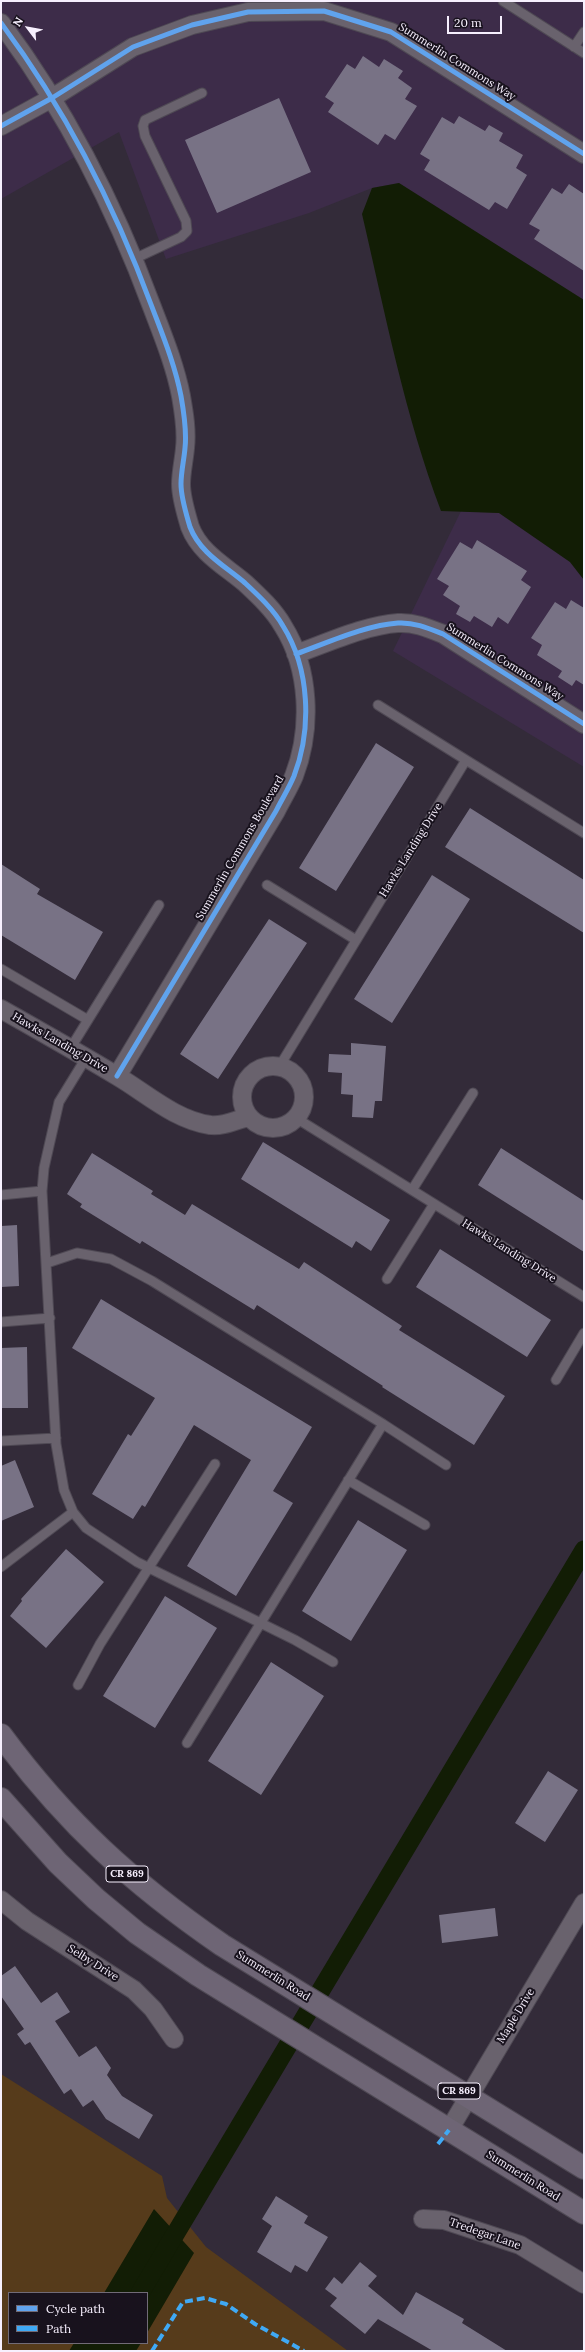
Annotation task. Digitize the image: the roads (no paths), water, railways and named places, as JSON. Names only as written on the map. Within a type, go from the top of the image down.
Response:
[{"type":"main road","name":"Summerlin Road","points":[[1,1735],[61,1810],[99,1849],[133,1879],[179,1915],[281,1981],[584,2168]]},
{"type":"main road","name":"Summerlin Road","points":[[1,1799],[58,1863],[137,1933],[198,1975],[584,2213]]},
{"type":"street","name":"Summerlin Commons Way","points":[[1,126],[52,98],[133,47],[192,25],[248,12],[324,11],[391,32],[584,154]]},
{"type":"street","name":"Summerlin Commons Boulevard","points":[[1,23],[24,53],[52,98],[104,193],[134,259],[168,350],[181,394],[185,446],[181,483],[184,507],[191,530],[204,549],[223,568],[243,582],[262,600],[283,626],[296,654],[304,680],[306,712],[302,746],[294,776],[276,811],[117,1076]]},
{"type":"street","name":"Summerlin Commons Way","points":[[296,654],[372,628],[398,623],[420,625],[443,634],[584,724]]},
{"type":"street","name":"Hawks Landing Drive","points":[[1,1008],[117,1076],[171,1111],[192,1121],[211,1126],[227,1124],[248,1116]]},
{"type":"street","points":[[269,1066],[279,1067],[289,1071],[297,1078],[302,1087],[303,1103],[296,1118],[285,1126],[272,1129],[263,1127],[248,1116],[243,1107],[242,1096],[244,1086],[250,1077],[258,1070],[269,1066]]},
{"type":"street","name":"Selby Drive","points":[[1,1900],[27,1921],[134,1990],[153,2009],[174,2039]]},
{"type":"street","name":"Maple Drive","points":[[449,2130],[584,1903]]},
{"type":"street","name":"Tredegar Lane","points":[[423,2219],[444,2220],[520,2245],[584,2284]]},
{"type":"lane","points":[[503,1],[584,53]]},
{"type":"lane","points":[[574,47],[584,32]]},
{"type":"lane","points":[[134,259],[181,238],[187,231],[186,221],[145,136],[143,126],[145,120],[202,93]]},
{"type":"lane","points":[[378,705],[584,833]]},
{"type":"lane","name":"Hawks Landing Drive","points":[[279,1067],[466,760]]},
{"type":"lane","points":[[267,885],[356,940]]},
{"type":"lane","points":[[70,1049],[159,905]]},
{"type":"lane","points":[[1,969],[88,1020]]},
{"type":"lane","points":[[86,1058],[59,1102],[44,1168],[42,1191],[56,1438],[64,1490],[73,1512],[86,1528],[149,1569],[261,1624],[333,1662]]},
{"type":"lane","points":[[412,1190],[473,1093]]},
{"type":"lane","name":"Hawks Landing Drive","points":[[296,1118],[584,1297]]},
{"type":"lane","points":[[1,1195],[42,1191]]},
{"type":"lane","points":[[387,1279],[434,1204]]},
{"type":"lane","points":[[47,1263],[77,1253],[112,1259],[152,1281],[383,1424],[446,1465]]},
{"type":"lane","points":[[1,1322],[50,1318]]},
{"type":"lane","points":[[556,1380],[584,1333]]},
{"type":"lane","points":[[187,1743],[383,1424]]},
{"type":"lane","points":[[1,1441],[56,1438]]},
{"type":"lane","points":[[78,1685],[100,1644],[215,1464]]},
{"type":"lane","points":[[348,1480],[425,1525]]},
{"type":"lane","points":[[1,1567],[73,1512]]},
{"type":"waterway","points":[[141,2292],[584,1550]]}]
